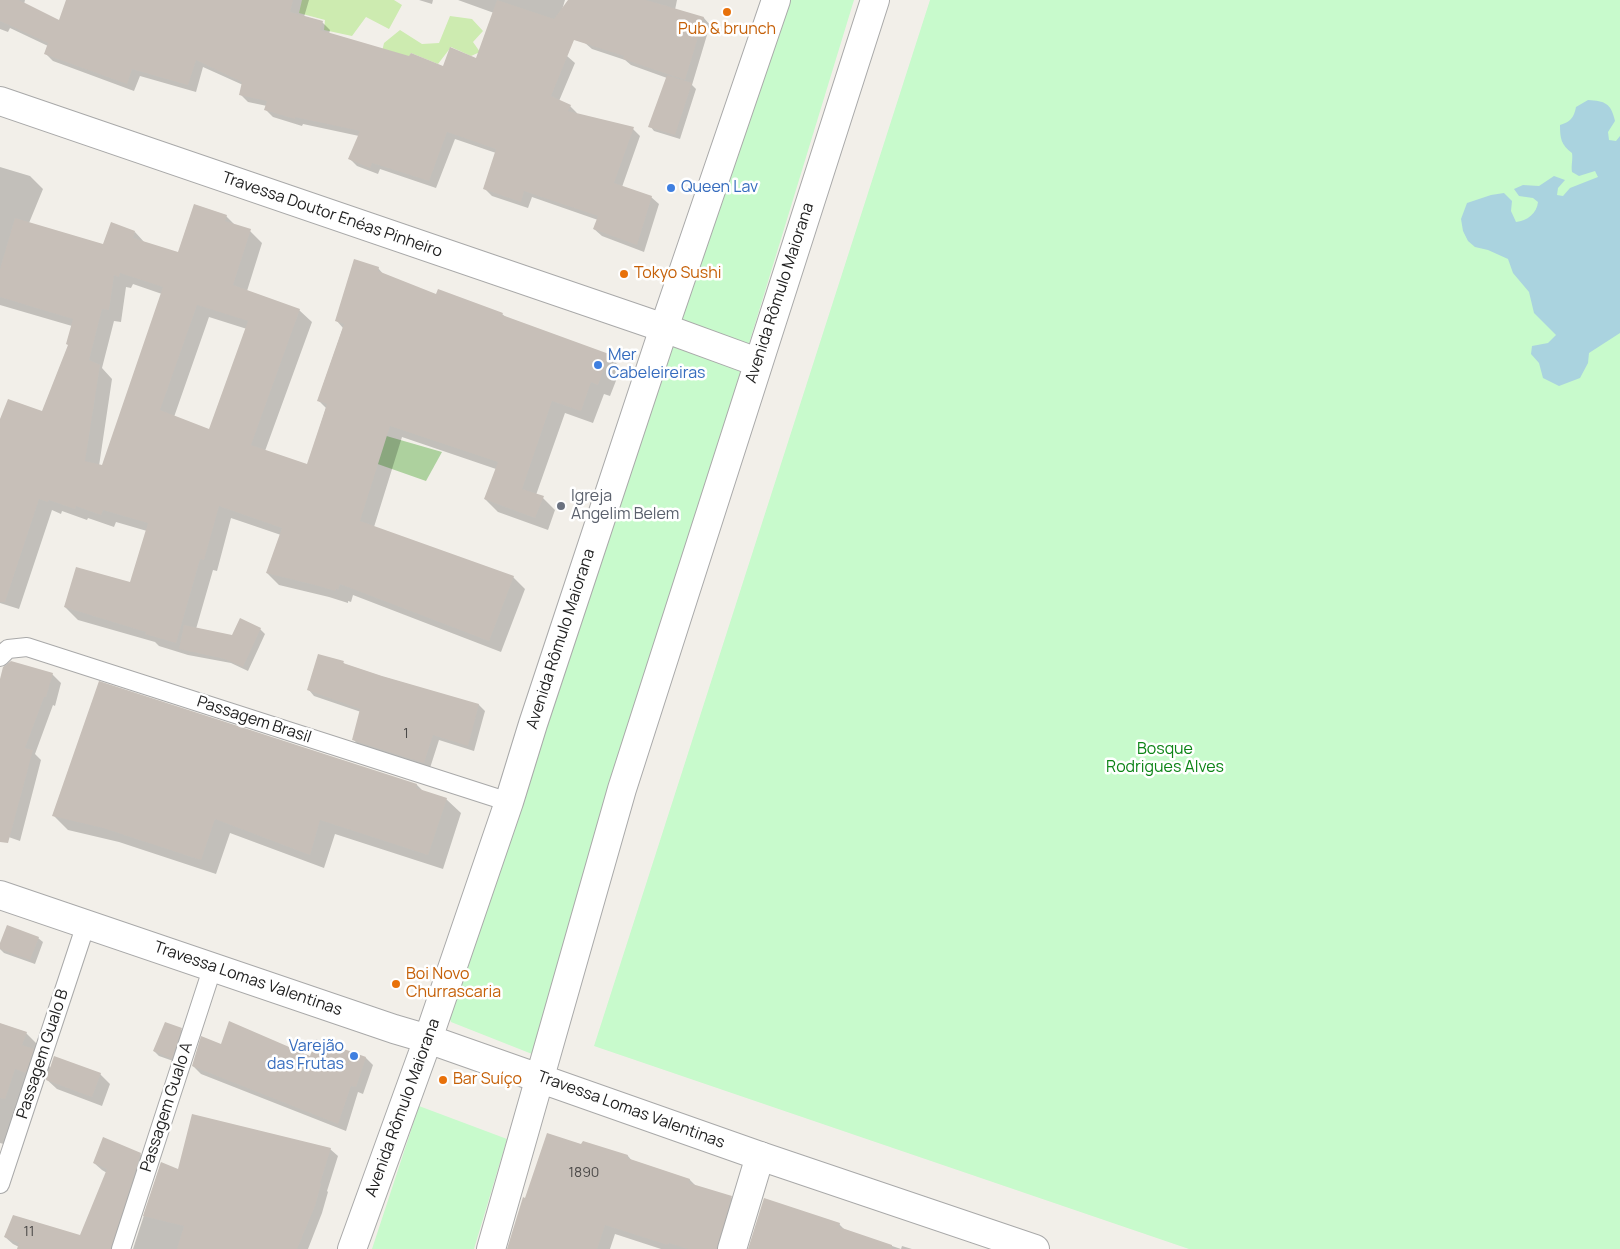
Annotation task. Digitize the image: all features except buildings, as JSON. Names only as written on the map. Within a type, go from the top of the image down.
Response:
[{"type":"street","name":"Avenida Rômulo Maiorana","points":[[352,1249],[428,1039],[509,802],[664,328],[776,0]]},
{"type":"street","name":"Avenida Rômulo Maiorana","points":[[492,1249],[622,789],[875,0]]},
{"type":"street","name":"Travessa Doutor Enéas Pinheiro","points":[[0,102],[664,328],[758,362]]},
{"type":"street","name":"Travessa Lomas Valentinas","points":[[0,895],[428,1039],[760,1156],[1035,1249]]},
{"type":"street","points":[[732,1249],[760,1156]]},
{"type":"lane","name":"Passagem Brasil","points":[[0,658],[8,649],[27,647],[509,802]]},
{"type":"lane","name":"Passagem Gualo B","points":[[0,1184],[86,924]]},
{"type":"lane","name":"Passagem Gualo A","points":[[121,1249],[213,966]]},
{"type":"green space","points":[[302,0],[394,0],[402,5],[389,29],[366,17],[352,36],[324,30],[325,20],[299,13]]},
{"type":"green space","points":[[787,0],[854,0],[532,1054],[451,1022],[447,1011]]},
{"type":"green space","name":"Bosque Rodrigues Alves","points":[[930,0],[1620,0],[1620,1249],[1189,1249],[594,1046]]},
{"type":"green space","points":[[450,16],[472,19],[483,31],[473,42],[480,52],[471,56],[451,47],[438,64],[411,53],[405,67],[380,60],[384,43],[400,30],[422,44],[439,43]]},
{"type":"green space","points":[[324,418],[442,452],[426,481],[315,442]]},
{"type":"green space","points":[[419,1106],[507,1139],[474,1249],[372,1249]]},
{"type":"water","points":[[1588,100],[1603,102],[1609,107],[1615,121],[1608,132],[1609,140],[1616,141],[1620,136],[1620,333],[1589,353],[1588,363],[1580,378],[1559,386],[1543,378],[1539,363],[1531,354],[1532,346],[1548,343],[1556,335],[1534,313],[1529,292],[1513,273],[1508,259],[1488,250],[1475,247],[1468,241],[1463,231],[1461,219],[1467,203],[1504,193],[1512,201],[1511,211],[1516,222],[1520,221],[1534,213],[1538,202],[1533,198],[1519,196],[1514,189],[1523,185],[1539,186],[1554,176],[1565,180],[1558,188],[1557,195],[1563,196],[1570,188],[1598,177],[1595,171],[1579,176],[1572,172],[1572,153],[1563,144],[1560,134],[1560,125],[1569,121],[1573,117],[1576,107]]},
{"type":"place","name":"Pub & brunch","points":[[727,12]]},
{"type":"place","name":"Queen Lav","points":[[671,188]]},
{"type":"place","name":"Tokyo Sushi","points":[[624,274]]},
{"type":"place","name":"Mer Cabeleireiras","points":[[598,365]]},
{"type":"place","name":"Igreja Angelim Belem","points":[[561,506]]},
{"type":"place","name":"Boi Novo Churrascaria","points":[[396,984]]},
{"type":"place","name":"Varejão das Frutas","points":[[354,1056]]},
{"type":"place","name":"Bar Suíço","points":[[443,1080]]}]
